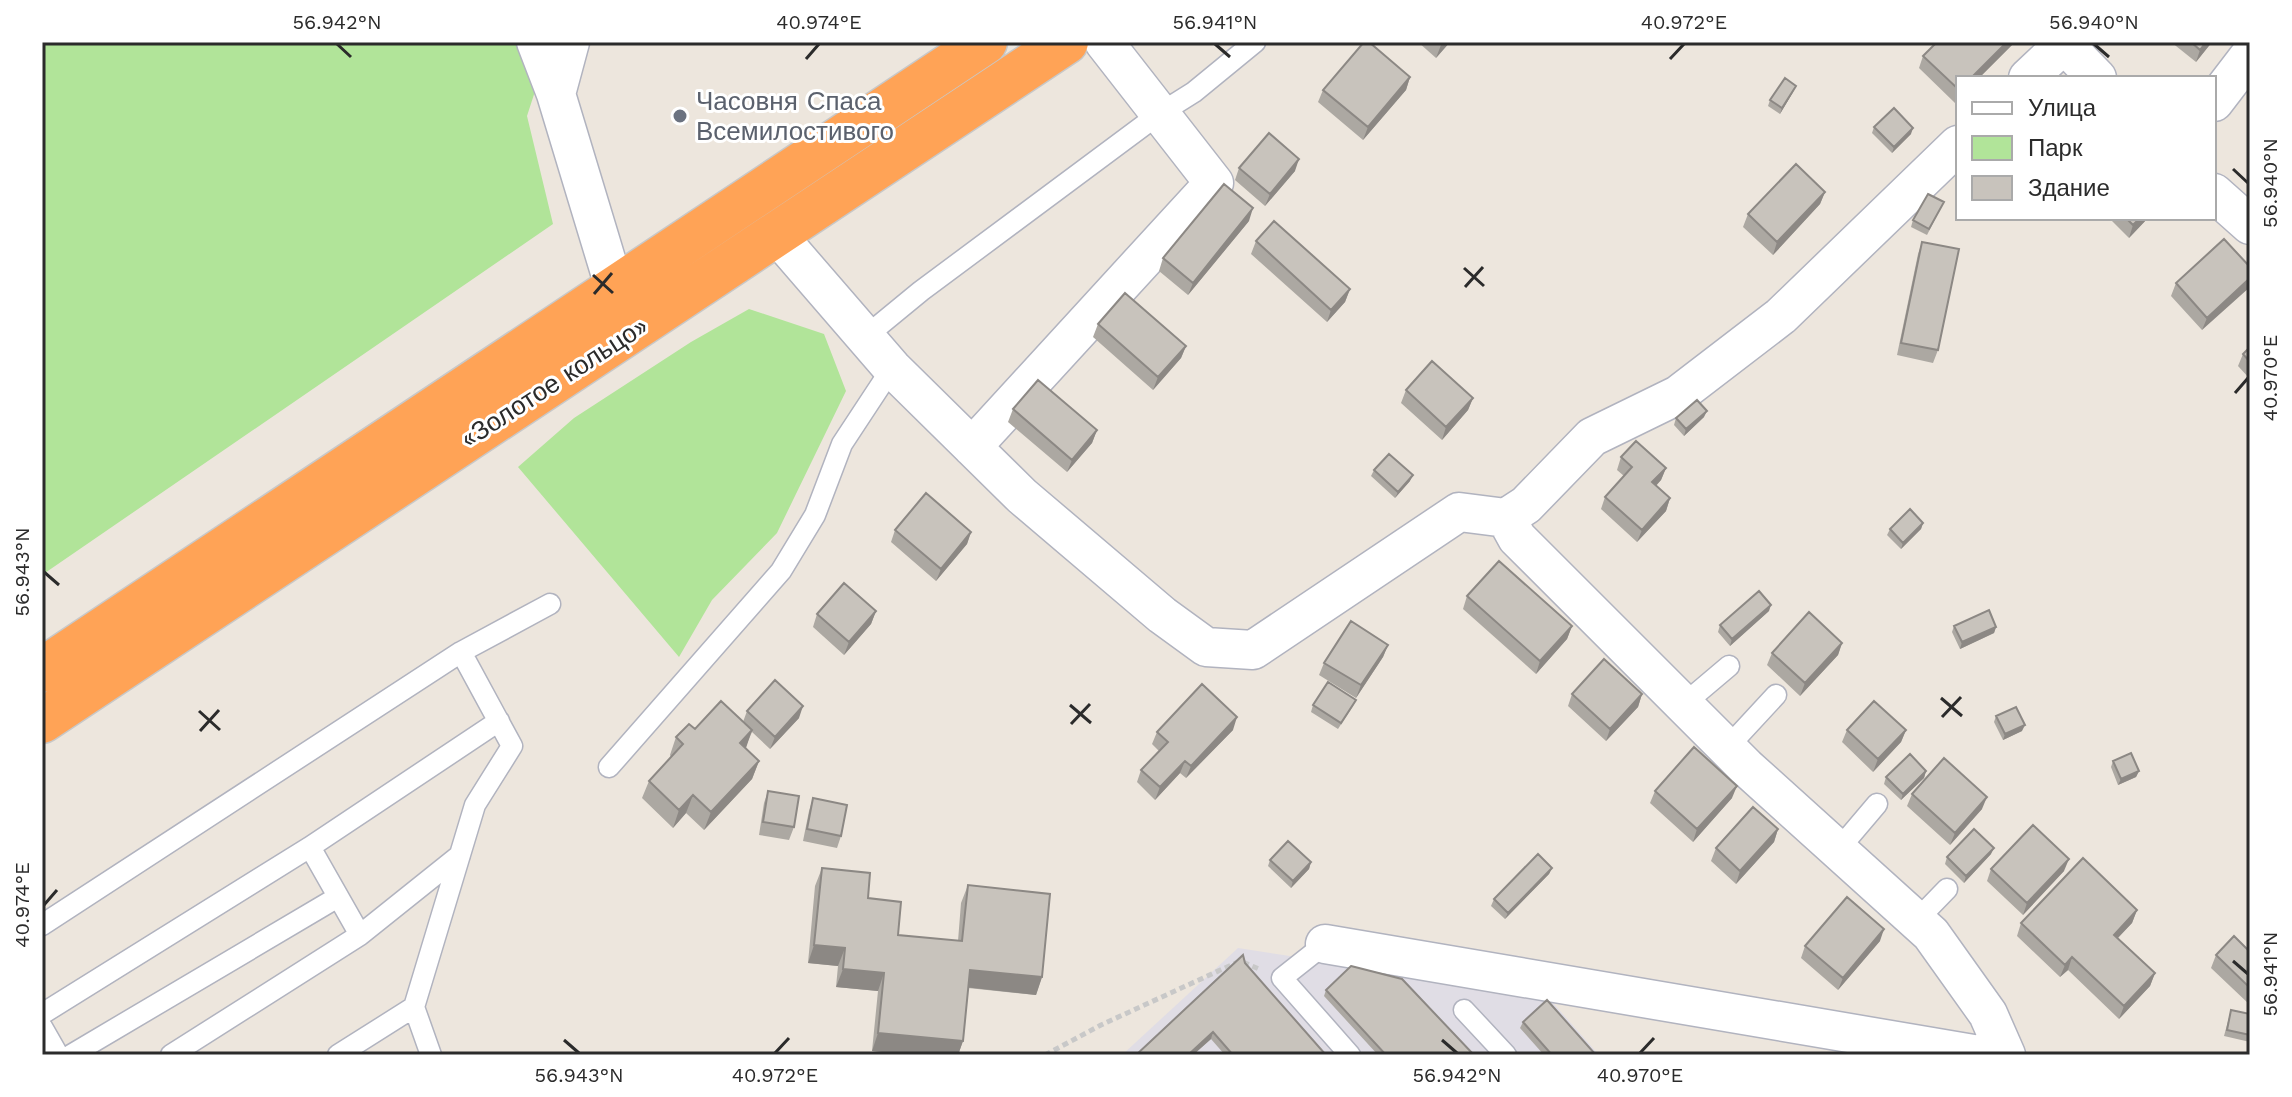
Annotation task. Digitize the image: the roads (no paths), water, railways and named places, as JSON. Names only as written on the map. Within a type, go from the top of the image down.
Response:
[{"type":"highway","name":"«Золотое кольцо»","points":[[42,670],[985,42]]},
{"type":"highway","name":"«Золотое кольцо»","points":[[42,721],[1066,42]]},
{"type":"street","points":[[536,42],[556,94],[615,289]]},
{"type":"street","points":[[556,94],[570,42]]},
{"type":"street","points":[[972,447],[1214,183],[1104,42]]},
{"type":"street","points":[[2030,76],[2063,43],[2095,76]]},
{"type":"street","points":[[2216,99],[2250,55]]},
{"type":"street","points":[[777,235],[892,368],[1022,496],[1162,615],[1206,647],[1253,650],[1459,512],[1506,518],[1526,505],[1592,437],[1678,395],[1781,316],[1956,147]]},
{"type":"street","points":[[2216,195],[2250,225]]},
{"type":"street","points":[[1506,518],[1517,538],[1727,748],[1931,934],[1988,1014],[2006,1055]]},
{"type":"street","points":[[1325,944],[1637,999],[1860,1046],[1979,1055]]},
{"type":"lane","points":[[865,337],[921,291],[1159,114],[1194,92],[1255,42]]},
{"type":"lane","points":[[609,767],[781,571],[815,515],[842,444],[892,368]]},
{"type":"lane","points":[[42,925],[461,652],[550,604]]},
{"type":"lane","points":[[431,1055],[414,1007],[475,805],[512,746],[461,652]]},
{"type":"lane","points":[[1684,704],[1729,666]]},
{"type":"lane","points":[[1727,748],[1776,695]]},
{"type":"lane","points":[[42,1014],[310,847],[499,721]]},
{"type":"lane","points":[[1838,850],[1877,804]]},
{"type":"lane","points":[[310,847],[360,935]]},
{"type":"lane","points":[[171,1055],[360,935],[460,855]]},
{"type":"lane","points":[[1916,921],[1947,889]]},
{"type":"lane","points":[[71,1055],[338,897]]},
{"type":"lane","points":[[1325,944],[1282,978],[1350,1055]]},
{"type":"lane","points":[[338,1055],[414,1007]]},
{"type":"lane","points":[[1464,1010],[1506,1055]]},
{"type":"place","name":"Часовня Спаса Всемилостивого","points":[[680,116]]}]
